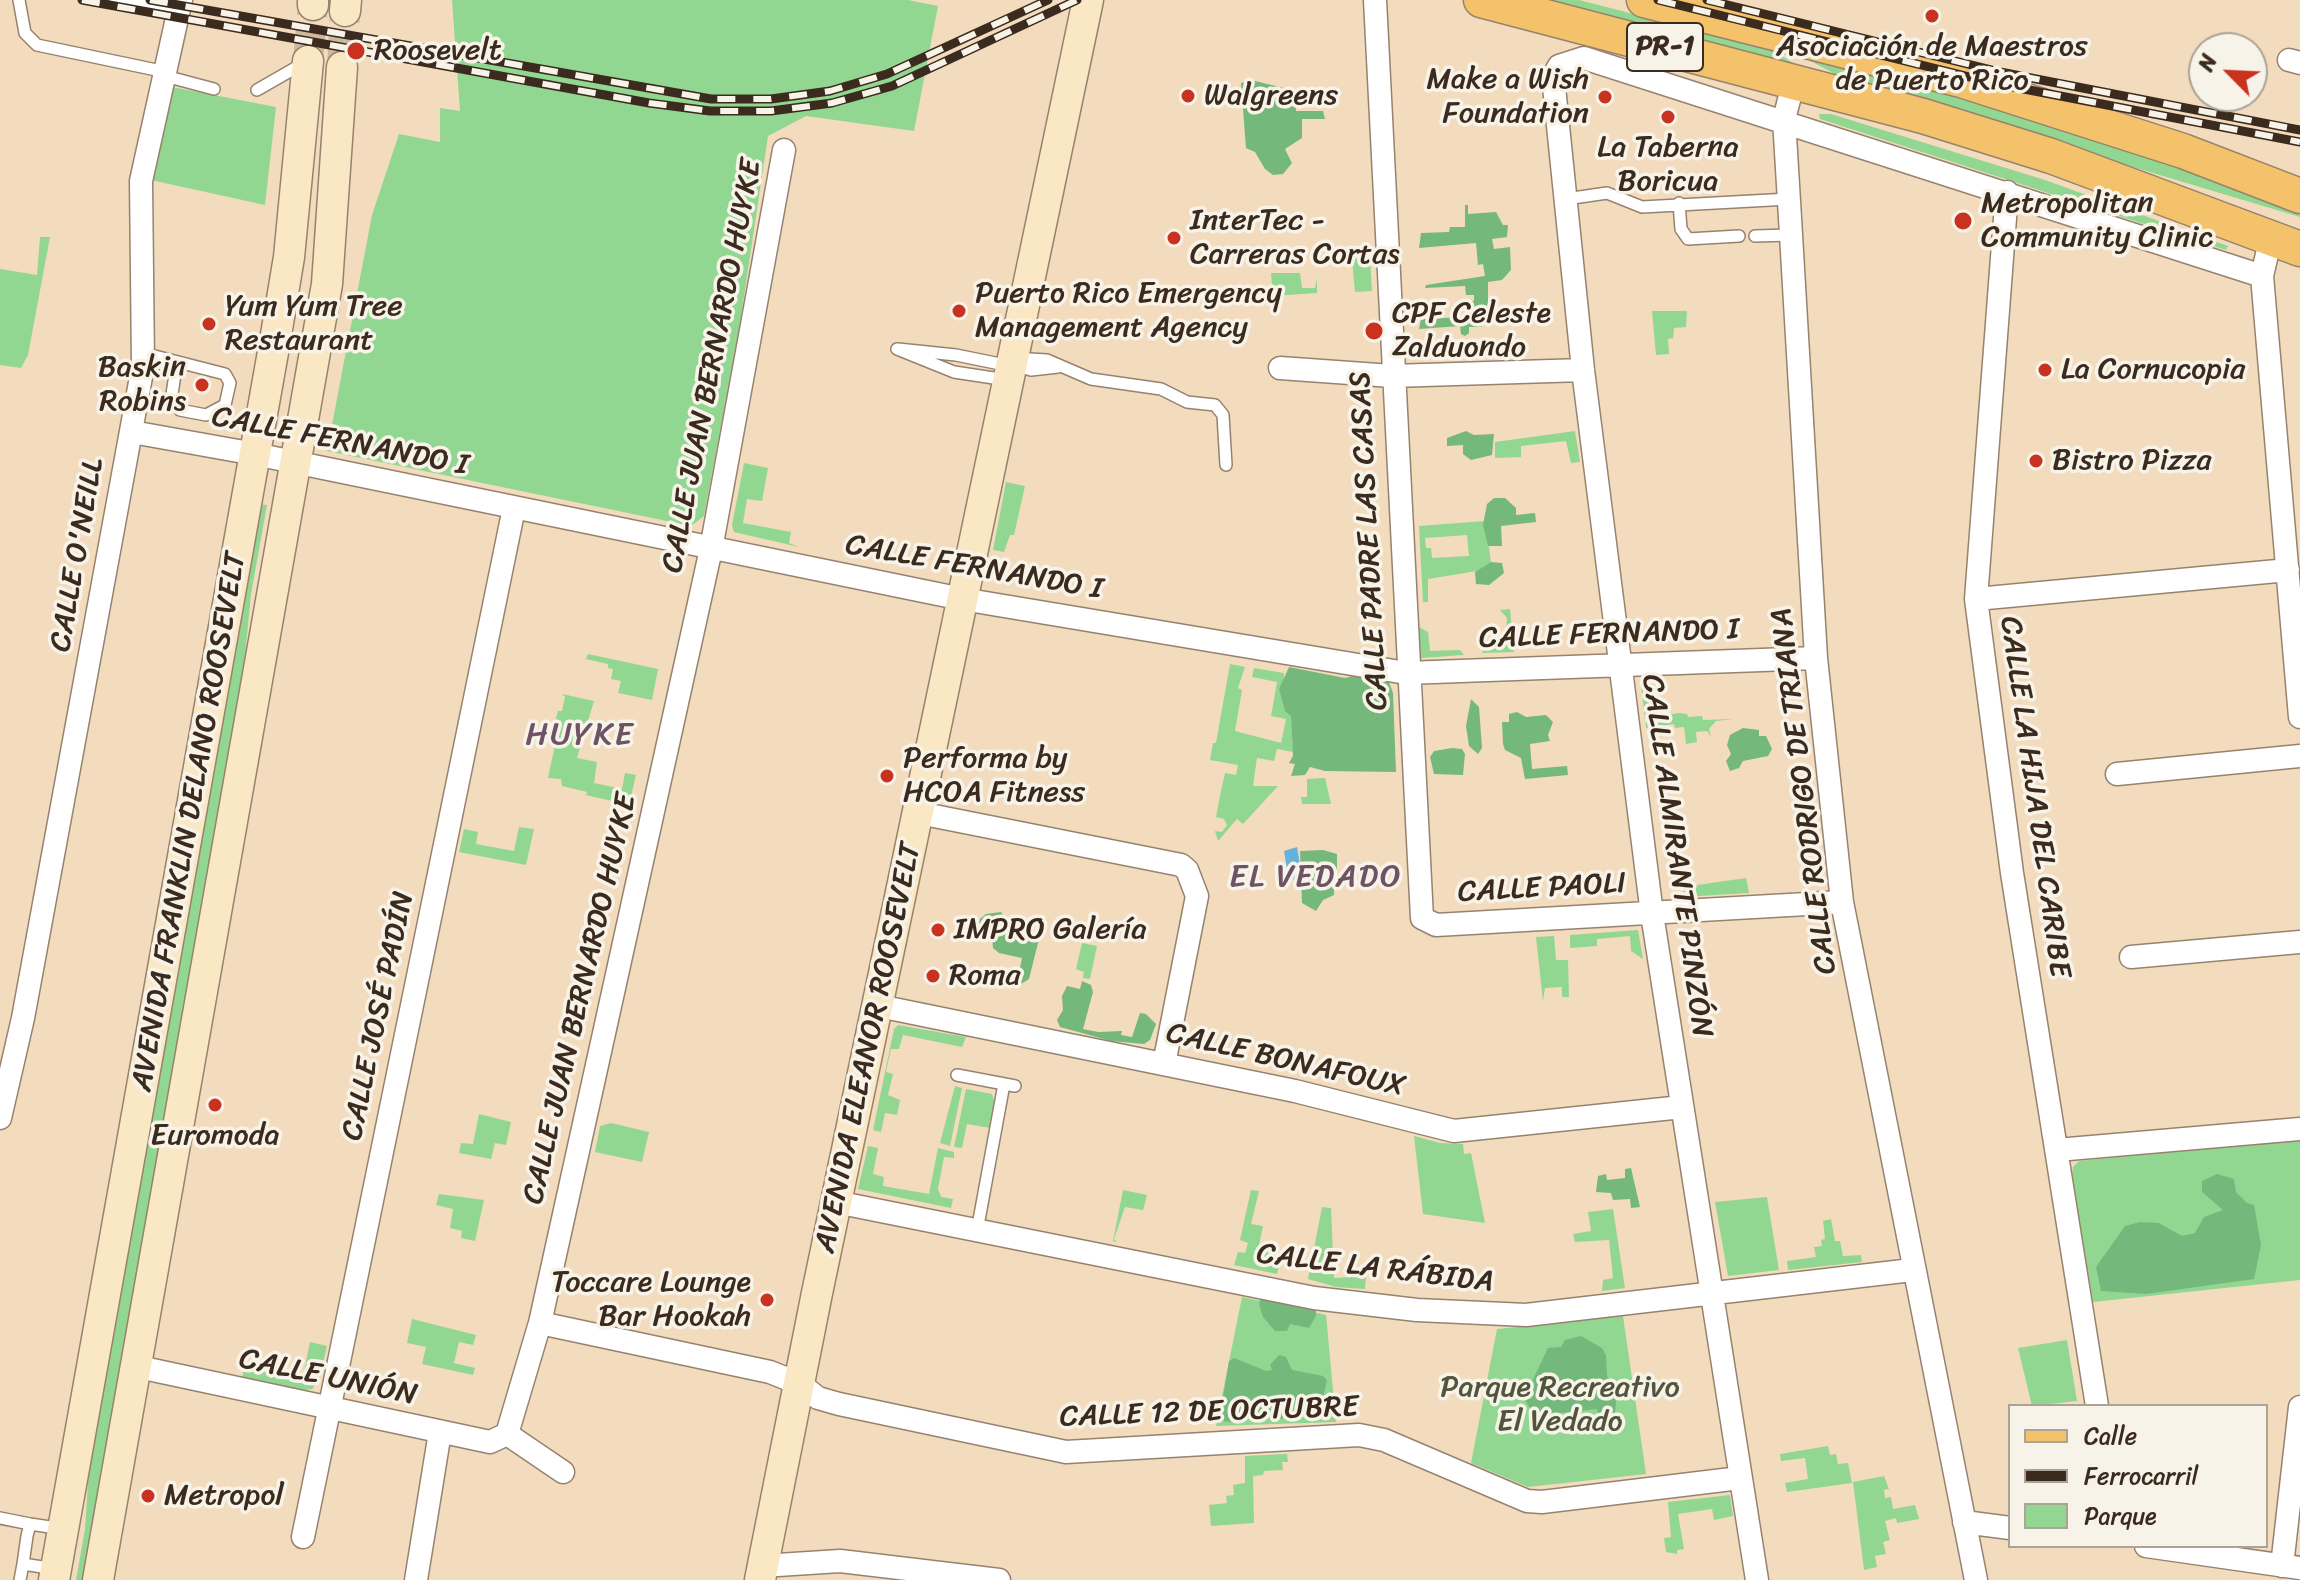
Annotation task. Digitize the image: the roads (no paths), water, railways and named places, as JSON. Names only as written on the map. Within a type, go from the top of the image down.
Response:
[{"type":"main road","name":"AVENIDA ELEANOR ROOSEVELT","points":[[770,1575],[800,1384],[836,1202],[1088,0]]},
{"type":"main road","name":"PR-1","points":[[1481,0],[1848,95],[2051,156],[2285,243]]},
{"type":"main road","name":"PR-1","points":[[1644,0],[1990,89],[2183,151],[2300,196]]},
{"type":"main road","points":[[1752,27],[1848,95]]},
{"type":"main road","name":"AVENIDA FRANKLIN DELANO ROOSEVELT","points":[[55,1575],[289,257],[308,61]]},
{"type":"main road","name":"AVENIDA FRANKLIN DELANO ROOSEVELT","points":[[98,1580],[327,284],[342,67]]},
{"type":"street","name":"CALLE PADRE LAS CASAS","points":[[1375,0],[1419,911],[1427,923],[1436,925]]},
{"type":"street","name":"CALLE O'NEILL","points":[[0,1118],[23,1018],[132,432],[143,356],[141,181],[180,5]]},
{"type":"street","name":"CALLE ALMIRANTE PINZÓN","points":[[1757,1580],[1652,914],[1583,370],[1553,77],[1559,66],[1584,58],[1784,119]]},
{"type":"street","name":"CALLE RODRIGO DE TRIANA","points":[[1794,81],[1784,119],[1816,658],[1842,902],[1912,1270],[1976,1580]]},
{"type":"street","points":[[1784,119],[2262,276]]},
{"type":"street","name":"CALLE JUAN BERNARDO HUYKE","points":[[507,1434],[540,1323],[711,549],[784,150]]},
{"type":"street","name":"CALLE LA HIJA DEL CARIBE","points":[[2007,192],[1976,599],[2012,873],[2097,1404]]},
{"type":"street","points":[[2285,243],[2262,276],[2300,717]]},
{"type":"street","points":[[1280,368],[1392,376],[1583,370]]},
{"type":"street","name":"CALLE FERNANDO I","points":[[132,432],[255,454],[962,599],[1406,673],[1816,658]]},
{"type":"street","name":"CALLE JOSÉ PADÍN","points":[[303,1537],[514,508]]},
{"type":"street","points":[[1976,599],[2288,570]]},
{"type":"street","points":[[2117,774],[2300,756]]},
{"type":"street","points":[[919,813],[1181,865],[1187,870],[1197,896],[1164,1064]]},
{"type":"street","name":"CALLE PAOLI","points":[[1436,925],[1842,902]]},
{"type":"street","points":[[2131,957],[2300,942]]},
{"type":"street","name":"CALLE BONAFOUX","points":[[879,1006],[1164,1064],[1454,1131],[1682,1107]]},
{"type":"street","points":[[2057,1150],[2300,1129]]},
{"type":"street","name":"CALLE LA RÁBIDA","points":[[836,1202],[1314,1298],[1417,1310],[1526,1315],[1912,1270]]},
{"type":"street","name":"CALLE 12 DE OCTUBRE","points":[[540,1323],[770,1372],[800,1384],[818,1398],[839,1404],[1066,1452],[1359,1435],[1384,1440],[1527,1501],[1740,1478]]},
{"type":"street","name":"CALLE UNIÓN","points":[[134,1366],[490,1442],[507,1434]]},
{"type":"street","points":[[2160,1548],[2291,1567],[2300,1407]]},
{"type":"street","points":[[416,1580],[440,1432]]},
{"type":"street","points":[[507,1434],[563,1472]]},
{"type":"street","points":[[1964,1522],[2008,1528]]},
{"type":"street","points":[[770,1575],[840,1561],[999,1580]]},
{"type":"lane","points":[[19,0],[25,33],[37,45],[165,74],[214,89]]},
{"type":"lane","points":[[115,0],[180,5]]},
{"type":"lane","points":[[257,90],[308,61]]},
{"type":"lane","points":[[1566,199],[1607,193],[1632,206],[1789,199]]},
{"type":"lane","points":[[1679,203],[1681,229],[1688,239],[1739,236]]},
{"type":"lane","points":[[1755,236],[1791,235]]},
{"type":"lane","points":[[1011,367],[954,372],[897,349],[905,347],[1031,370],[1058,367],[1091,379],[1161,389],[1187,402],[1215,405],[1223,415],[1226,465]]},
{"type":"lane","points":[[143,356],[225,374],[230,383],[225,405],[206,415],[180,410],[172,394],[176,368],[143,356]]},
{"type":"lane","points":[[957,1075],[1010,1085],[977,1231]]},
{"type":"lane","points":[[0,1518],[24,1533],[64,1529]]},
{"type":"lane","points":[[20,1580],[17,1566],[24,1533]]},
{"type":"lane","points":[[17,1566],[55,1575]]},
{"type":"water","points":[[1297,847],[1302,876],[1289,881],[1284,851]]},
{"type":"tunnel","points":[[308,61],[313,5]]},
{"type":"tunnel","points":[[342,67],[345,11]]},
{"type":"railway","points":[[82,0],[649,103],[710,111],[771,111],[832,103],[892,86],[1077,0]]},
{"type":"railway","points":[[150,0],[711,99],[771,99],[830,91],[887,74],[1048,0]]},
{"type":"railway","points":[[1658,0],[1998,84],[2300,142]]},
{"type":"railway","points":[[1707,0],[2000,72],[2300,130]]},
{"type":"place","name":"Asociación de Maestros de Puerto Rico","points":[[1932,16]]},
{"type":"place","name":"Roosevelt","points":[[356,51]]},
{"type":"place","name":"Walgreens","points":[[1188,96]]},
{"type":"place","name":"Make a Wish Foundation","points":[[1605,97]]},
{"type":"place","name":"La Taberna Boricua","points":[[1668,117]]},
{"type":"place","name":"Metropolitan Community Clinic","points":[[1963,221]]},
{"type":"place","name":"InterTec - Carreras Cortas","points":[[1174,238]]},
{"type":"place","name":"Puerto Rico Emergency Management Agency","points":[[959,311]]},
{"type":"place","name":"Yum Yum Tree Restaurant","points":[[209,324]]},
{"type":"place","name":"CPF Celeste Zalduondo","points":[[1374,331]]},
{"type":"place","name":"La Cornucopia","points":[[2045,370]]},
{"type":"place","name":"Baskin Robins","points":[[202,385]]},
{"type":"place","name":"Bistro Pizza","points":[[2036,461]]},
{"type":"place","name":"Performa by HCOA Fitness","points":[[887,776]]},
{"type":"place","name":"IMPRO Galería","points":[[938,930]]},
{"type":"place","name":"Roma","points":[[933,976]]},
{"type":"place","name":"Euromoda","points":[[215,1105]]},
{"type":"place","name":"Toccare Lounge Bar Hookah","points":[[767,1300]]},
{"type":"place","name":"Metropol","points":[[148,1496]]},
{"type":"district","name":"HUYKE","points":[[580,736]]},
{"type":"district","name":"EL VEDADO","points":[[1316,878]]},
{"type":"park label","name":"Parque Recreativo El Vedado","points":[[1560,1405]]}]
